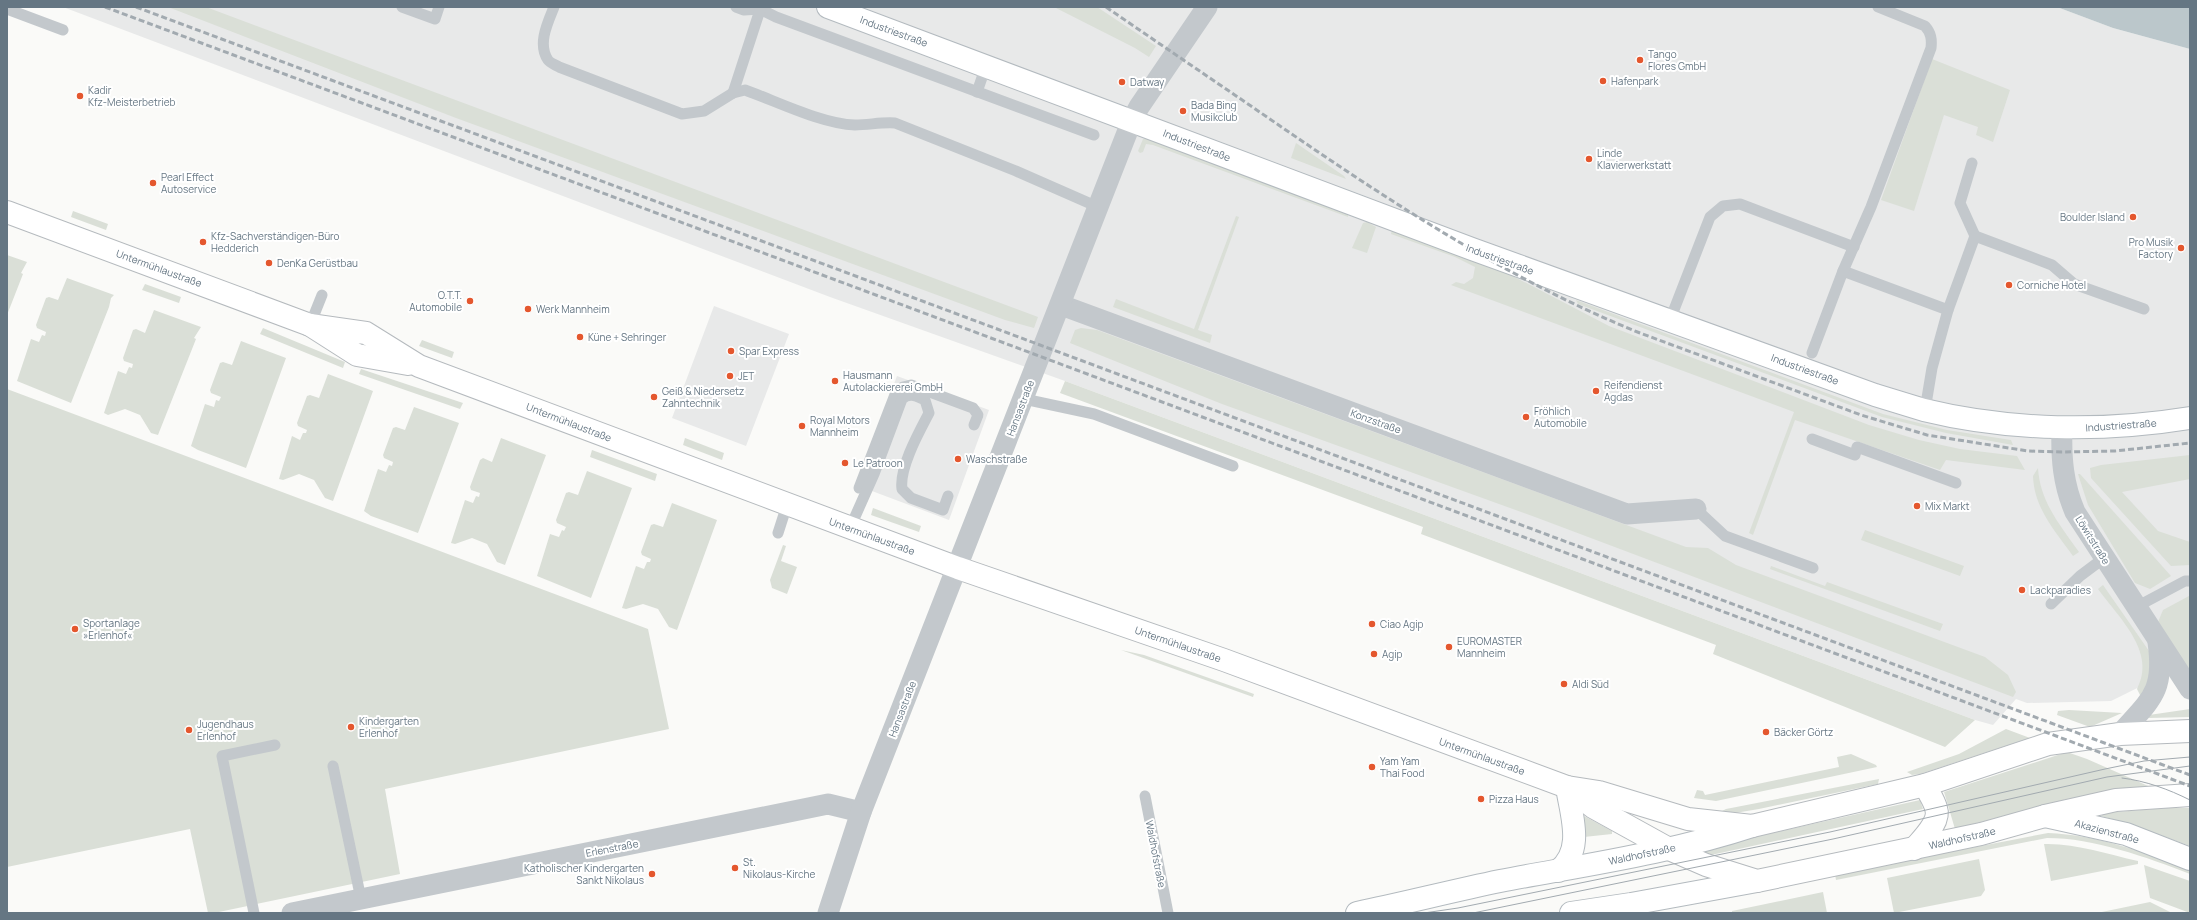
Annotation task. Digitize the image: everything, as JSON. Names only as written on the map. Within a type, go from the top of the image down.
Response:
[{"type":"main road","name":"Industriestraße","points":[[828,7],[1472,249],[1875,395],[1924,410],[1964,418],[2062,428],[2120,427],[2190,418]]},
{"type":"main road","name":"Untermühlaustraße","points":[[7,212],[310,325],[357,355],[419,366],[958,568],[1224,660],[1567,787],[1599,792],[1688,820],[1752,826]]},
{"type":"main road","name":"Waldhofstraße","points":[[1357,913],[1449,892],[1669,849],[1717,837],[1752,826],[1924,785],[2048,744],[2120,734],[2190,731]]},
{"type":"main road","points":[[1914,849],[1928,832],[1937,816],[1936,808],[1924,785]]},
{"type":"main road","name":"Untermühlaustraße","points":[[1567,787],[1593,807],[1669,849],[1706,865],[1757,881]]},
{"type":"main road","points":[[1558,871],[1571,856],[1575,842],[1567,787]]},
{"type":"main road","name":"Waldhofstraße","points":[[1571,913],[1626,909],[1914,849],[1981,834],[2045,816],[2116,800],[2190,795]]},
{"type":"main road","name":"Akazienstraße","points":[[2045,816],[2126,834],[2190,859]]},
{"type":"main road","points":[[1420,913],[1425,906],[1449,892]]},
{"type":"street","name":"Hansastraße","points":[[828,913],[861,812],[1061,305],[1090,204],[1139,107],[1207,7]]},
{"type":"street","name":"Konzstraße","points":[[1061,305],[1627,514],[1696,509]]},
{"type":"street","name":"Löwitstraße","points":[[2062,428],[2062,465],[2066,491],[2081,523],[2190,689]]},
{"type":"street","name":"Löwitstraße","points":[[2120,734],[2158,688],[2161,666],[2158,640]]},
{"type":"street","name":"Erlenstraße","points":[[292,913],[830,803],[861,812]]},
{"type":"lane","points":[[402,7],[435,19],[439,7]]},
{"type":"lane","points":[[554,7],[544,33],[544,47],[548,60],[559,67],[682,114],[704,112],[733,93],[745,90],[827,120],[856,125],[880,122],[895,123],[1016,171],[1090,204]]},
{"type":"lane","points":[[736,7],[744,10],[761,8],[776,17],[1094,135]]},
{"type":"lane","points":[[1812,353],[1843,271],[1880,186],[1931,48],[1932,39],[1930,31],[1925,26],[1878,7]]},
{"type":"lane","points":[[733,93],[761,8]]},
{"type":"lane","points":[[7,9],[64,30]]},
{"type":"lane","points":[[977,92],[986,66]]},
{"type":"lane","points":[[1972,163],[1960,203],[1976,236],[2052,265],[2074,284],[2144,309]]},
{"type":"lane","points":[[1670,320],[1710,217],[1723,206],[1740,204],[1854,246]]},
{"type":"lane","points":[[1924,410],[1932,368],[1948,310],[1976,236]]},
{"type":"lane","points":[[1843,271],[1948,310]]},
{"type":"lane","points":[[310,325],[322,295]]},
{"type":"lane","points":[[847,527],[896,392],[903,387],[911,385],[973,408],[978,415],[974,425]]},
{"type":"lane","points":[[847,527],[902,399],[907,395],[912,394],[925,400],[929,413],[922,425],[902,476],[902,489],[911,498],[943,510],[948,496]]},
{"type":"lane","points":[[1024,399],[1094,414],[1233,466]]},
{"type":"lane","points":[[1812,439],[1855,455],[1858,447],[1956,483]]},
{"type":"lane","points":[[778,533],[787,505]]},
{"type":"lane","points":[[1696,509],[1725,536],[1813,568]]},
{"type":"lane","points":[[2051,604],[2080,576],[2104,558]]},
{"type":"lane","points":[[2136,607],[2188,581]]},
{"type":"lane","points":[[254,913],[222,756],[275,745]]},
{"type":"lane","points":[[332,766],[360,899]]},
{"type":"lane","name":"Waldhofstraße","points":[[1145,796],[1168,913]]},
{"type":"shaded area","points":[[63,7],[2057,7],[2113,28],[2190,49],[2190,662],[2111,701],[2027,703],[2016,699],[1993,725],[1975,720],[1065,381],[830,297]]},
{"type":"shaded area","points":[[168,7],[206,7],[1038,317],[1034,328],[1005,320],[456,118]]},
{"type":"shaded area","points":[[1054,7],[1097,7],[1156,46],[1149,57],[1135,48]]},
{"type":"shaded area","points":[[2057,7],[2190,7],[2190,49],[2113,28]]},
{"type":"shaded area","points":[[1932,59],[2010,90],[1993,142],[1976,135],[1978,127],[1944,115],[1914,211],[1881,200]]},
{"type":"shaded area","points":[[1143,139],[1149,139],[1348,213],[1348,217],[1153,145],[1146,144],[1143,152],[1140,153],[1138,151]]},
{"type":"shaded area","points":[[1296,143],[1344,176],[1346,179],[1291,158]]},
{"type":"shaded area","points":[[73,211],[108,224],[106,230],[71,217]]},
{"type":"shaded area","points":[[1236,216],[1239,217],[1198,330],[1212,335],[1210,343],[1113,307],[1116,299],[1194,329]]},
{"type":"shaded area","points":[[1367,222],[1376,227],[1367,253],[1352,248],[1363,223]]},
{"type":"shaded area","points":[[1392,229],[1505,272],[1609,326],[1869,425],[1919,440],[1960,449],[2017,456],[2025,470],[1946,460],[1940,470],[1795,420],[1753,535],[1749,533],[1794,412],[1451,285],[1456,282],[1464,284],[1473,278],[1475,267],[1455,257],[1391,234]]},
{"type":"shaded area","points":[[7,255],[27,262],[21,273],[23,274],[7,315]]},
{"type":"shaded area","points":[[67,278],[114,295],[111,298],[109,307],[71,403],[17,381],[31,339],[39,342],[42,335],[45,336],[46,332],[37,328],[36,325],[46,298],[49,297],[58,300]]},
{"type":"shaded area","points":[[145,284],[181,297],[179,303],[142,290]]},
{"type":"shaded area","points":[[1576,300],[1883,414],[1947,430],[2011,440],[2013,445],[1946,433],[1882,417],[1578,304]]},
{"type":"shaded area","name":"JET","points":[[714,306],[789,334],[746,446],[672,418]]},
{"type":"shaded area","points":[[154,310],[201,327],[194,338],[196,339],[158,435],[151,433],[140,415],[125,409],[108,415],[104,413],[118,371],[126,374],[129,367],[132,368],[133,364],[124,361],[123,358],[133,330],[136,329],[145,333]]},
{"type":"shaded area","points":[[263,328],[345,362],[343,368],[260,334]]},
{"type":"shaded area","points":[[1081,328],[1097,330],[1686,547],[1708,548],[1736,565],[1985,657],[2008,675],[2016,692],[2013,697],[1535,517],[1222,404],[1070,343],[1075,330]]},
{"type":"shaded area","points":[[422,340],[454,352],[452,358],[419,346]]},
{"type":"shaded area","points":[[241,341],[286,358],[246,468],[191,446],[205,404],[214,407],[216,400],[219,401],[221,397],[211,393],[210,390],[220,363],[223,362],[232,365]]},
{"type":"shaded area","points":[[361,369],[463,403],[460,409],[359,374]]},
{"type":"shaded area","points":[[328,374],[373,391],[333,501],[325,498],[314,480],[299,474],[283,480],[279,479],[292,436],[300,440],[303,433],[306,433],[307,430],[298,426],[297,423],[307,396],[310,395],[319,398]]},
{"type":"shaded area","points":[[897,376],[989,410],[949,520],[856,485]]},
{"type":"shaded area","points":[[1065,381],[1975,720],[1945,747],[1713,654],[1716,645],[1421,534],[1423,527],[1060,393]]},
{"type":"shaded area","points":[[7,389],[648,629],[669,729],[385,789],[400,874],[214,913],[208,913],[190,829],[7,867]]},
{"type":"shaded area","points":[[414,407],[459,423],[418,533],[371,516],[364,511],[378,469],[386,472],[389,465],[392,466],[393,462],[384,458],[383,455],[393,428],[396,427],[405,430]]},
{"type":"shaded area","points":[[501,438],[546,455],[505,565],[497,562],[487,544],[472,538],[455,544],[451,543],[465,500],[473,503],[476,496],[479,497],[480,493],[471,490],[470,487],[480,460],[483,458],[492,462]]},
{"type":"shaded area","points":[[685,438],[724,453],[722,460],[683,445]]},
{"type":"shaded area","points":[[592,450],[657,474],[655,481],[590,457]]},
{"type":"shaded area","points":[[2190,455],[2190,479],[2122,492],[2158,531],[2190,542],[2190,565],[2171,566],[2091,478],[2090,468],[2101,465]]},
{"type":"shaded area","points":[[2038,468],[2043,492],[2052,513],[2079,552],[2073,556],[2041,509],[2034,488],[2033,476]]},
{"type":"shaded area","points":[[587,471],[632,488],[591,598],[537,576],[550,534],[559,537],[562,530],[564,531],[566,527],[557,523],[556,520],[566,493],[569,492],[578,495]]},
{"type":"shaded area","points":[[2078,474],[2080,474],[2171,576],[2150,589],[2135,583],[2088,505]]},
{"type":"shaded area","points":[[672,503],[717,520],[677,630],[669,627],[658,609],[643,604],[626,609],[622,608],[636,566],[644,569],[647,562],[650,562],[651,559],[642,555],[641,552],[651,525],[654,524],[663,527]]},
{"type":"shaded area","points":[[873,508],[921,526],[919,532],[871,515]]},
{"type":"shaded area","points":[[1865,530],[1964,566],[1960,576],[1861,540]]},
{"type":"shaded area","points":[[783,545],[786,546],[781,561],[797,567],[787,594],[772,588],[770,580]]},
{"type":"shaded area","points":[[1771,566],[1825,586],[1827,582],[1943,624],[1940,631],[1770,569]]},
{"type":"shaded area","points":[[2103,585],[2149,651],[2152,672],[2141,697],[2137,689],[2142,675],[2142,662],[2139,649],[2125,624],[2098,589]]},
{"type":"shaded area","points":[[2189,596],[2190,674],[2158,622],[2163,610]]},
{"type":"shaded area","points":[[1121,650],[1144,655],[1254,694],[1253,697]]},
{"type":"shaded area","points":[[2190,709],[2190,717],[2149,718],[2149,715]]},
{"type":"shaded area","points":[[2069,710],[2122,713],[2090,727],[2057,715],[2058,711]]},
{"type":"shaded area","points":[[2006,729],[2030,738],[1920,774],[1912,775],[1907,772],[1959,754]]},
{"type":"shaded area","points":[[2067,752],[2087,759],[2155,789],[2067,799],[1955,829],[1944,792]]},
{"type":"shaded area","points":[[1851,754],[1876,765],[1877,767],[1716,801],[1694,798],[1697,790],[1703,791],[1705,795],[1839,767],[1837,757]]},
{"type":"shaded area","points":[[1879,779],[1878,784],[1759,809],[1735,813],[1720,812],[1726,809]]},
{"type":"shaded area","points":[[1920,800],[1923,809],[1711,855],[1702,853],[1700,849]]},
{"type":"shaded area","points":[[2166,808],[2190,808],[2190,846],[2130,824],[2101,816],[2104,813]]},
{"type":"shaded area","points":[[1584,816],[1612,831],[1612,834],[1584,837]]},
{"type":"shaded area","points":[[2048,833],[2084,837],[2120,845],[2190,869],[2190,874],[2138,855],[2101,845],[2083,841],[2047,838],[1836,880],[1835,874]]},
{"type":"shaded area","points":[[2044,844],[2067,845],[2091,850],[2138,861],[2138,864],[2051,881]]},
{"type":"shaded area","points":[[1979,859],[1985,890],[1981,896],[1894,913],[1887,878]]},
{"type":"shaded area","points":[[2144,865],[2190,881],[2190,913],[2150,898]]},
{"type":"shaded area","points":[[1823,892],[1827,913],[1732,913],[1732,911]]},
{"type":"shaded area","points":[[2150,902],[2172,913],[2097,913]]},
{"type":"tram line","points":[[1424,913],[1458,908],[1830,832],[2144,761],[2190,757]]},
{"type":"tram line","points":[[1473,913],[1833,839],[2107,777],[2190,766]]},
{"type":"tram line","points":[[2122,778],[2157,786],[2190,800]]},
{"type":"railway","points":[[105,7],[2190,786]]},
{"type":"railway","points":[[136,7],[2190,775]]},
{"type":"railway","points":[[1106,7],[1366,184],[1454,239],[1545,290],[1640,333],[1861,415],[1927,435],[2028,451],[2115,451],[2190,443]]},
{"type":"place","name":"Tango Flores GmbH","points":[[1640,60]]},
{"type":"place","name":"Hafenpark","points":[[1603,81]]},
{"type":"place","name":"Datway","points":[[1122,82]]},
{"type":"place","name":"Kadir Kfz-Meisterbetrieb","points":[[80,96]]},
{"type":"place","name":"Bada Bing Musikclub","points":[[1183,111]]},
{"type":"place","name":"Linde Klavierwerkstatt","points":[[1589,159]]},
{"type":"place","name":"Pearl Effect Autoservice","points":[[153,183]]},
{"type":"place","name":"Boulder Island","points":[[2133,217]]},
{"type":"place","name":"Kfz-Sachverständigen-Büro Hedderich","points":[[203,242]]},
{"type":"place","name":"Pro Musik Factory","points":[[2181,248]]},
{"type":"place","name":"DenKa Gerüstbau","points":[[269,263]]},
{"type":"place","name":"Corniche Hotel","points":[[2009,285]]},
{"type":"place","name":"O.T.T. Automobile","points":[[470,301]]},
{"type":"place","name":"Werk Mannheim","points":[[528,309]]},
{"type":"place","name":"Küne + Sehringer","points":[[580,337]]},
{"type":"place","name":"Spar Express","points":[[731,351]]},
{"type":"place","name":"JET","points":[[730,376]]},
{"type":"place","name":"Hausmann Autolackiererei GmbH","points":[[835,381]]},
{"type":"place","name":"Reifendienst Agdas","points":[[1596,391]]},
{"type":"place","name":"Geiß & Niedersetz Zahntechnik","points":[[654,397]]},
{"type":"place","name":"Fröhlich Automobile","points":[[1526,417]]},
{"type":"place","name":"Royal Motors Mannheim","points":[[802,426]]},
{"type":"place","name":"Waschstraße","points":[[958,459]]},
{"type":"place","name":"Le Patroon","points":[[845,463]]},
{"type":"place","name":"Mix Markt","points":[[1917,506]]},
{"type":"place","name":"Lackparadies","points":[[2022,590]]},
{"type":"place","name":"Ciao Agip","points":[[1372,624]]},
{"type":"place","name":"Sportanlage »Erlenhof«","points":[[75,629]]},
{"type":"place","name":"EUROMASTER Mannheim","points":[[1449,647]]},
{"type":"place","name":"Agip","points":[[1374,654]]},
{"type":"place","name":"Aldi Süd","points":[[1564,684]]},
{"type":"place","name":"Kindergarten Erlenhof","points":[[351,727]]},
{"type":"place","name":"Jugendhaus Erlenhof","points":[[189,730]]},
{"type":"place","name":"Bäcker Görtz","points":[[1766,732]]},
{"type":"place","name":"Yam Yam Thai Food","points":[[1372,767]]},
{"type":"place","name":"Pizza Haus","points":[[1481,799]]},
{"type":"place","name":"St. Nikolaus-Kirche","points":[[735,868]]},
{"type":"place","name":"Katholischer Kindergarten Sankt Nikolaus","points":[[652,874]]}]
